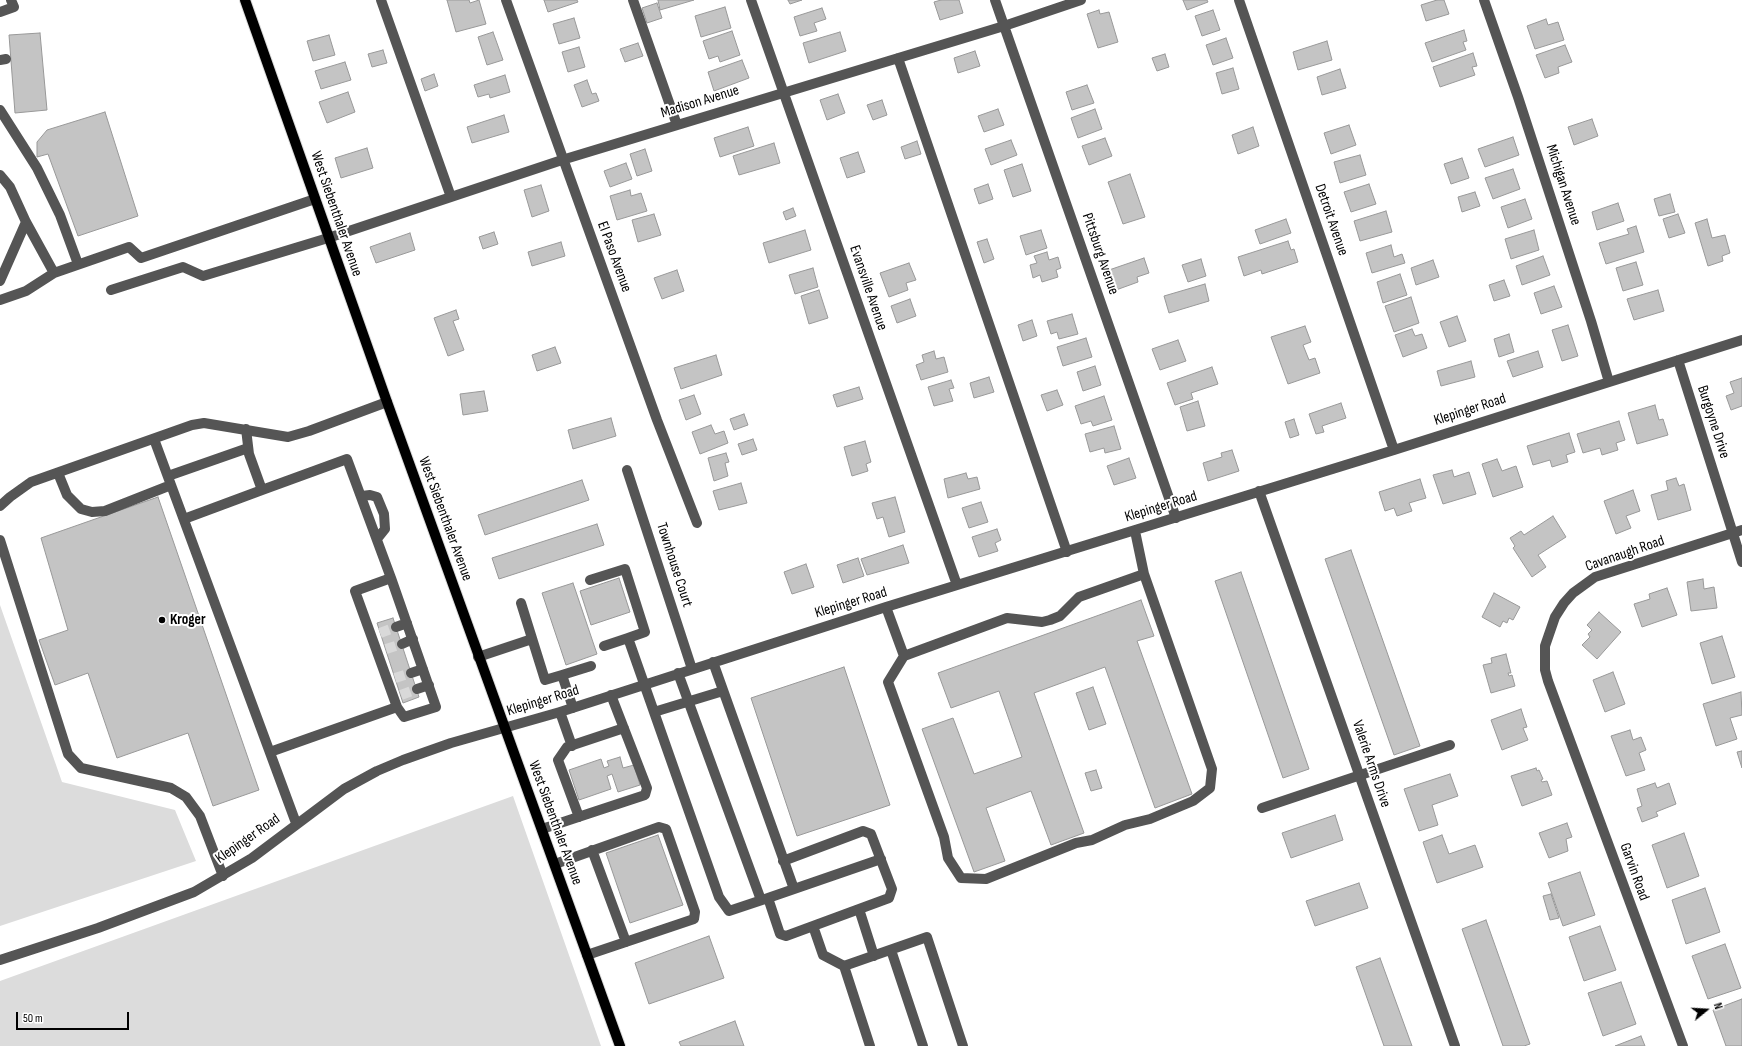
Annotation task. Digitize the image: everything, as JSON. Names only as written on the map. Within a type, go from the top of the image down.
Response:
[{"type":"main road","name":"West Siebenthaler Avenue","points":[[245,0],[328,238],[478,657],[555,864],[620,1046]]},
{"type":"street","points":[[0,12],[14,7],[11,0]]},
{"type":"street","points":[[381,0],[451,197]]},
{"type":"street","name":"El Paso Avenue","points":[[506,0],[562,160],[657,420],[697,523]]},
{"type":"street","points":[[633,0],[677,125]]},
{"type":"street","name":"Evansville Avenue","points":[[751,0],[957,585]]},
{"type":"street","name":"Pittsburg Avenue","points":[[995,0],[1176,518]]},
{"type":"street","name":"Madison Avenue","points":[[110,290],[183,267],[203,276],[328,238],[562,160],[1004,26],[1081,0]]},
{"type":"street","name":"Detroit Avenue","points":[[1239,0],[1394,450]]},
{"type":"street","name":"Michigan Avenue","points":[[1484,0],[1518,97],[1610,382]]},
{"type":"street","points":[[898,58],[1067,552]]},
{"type":"street","points":[[0,110],[37,168],[60,214],[78,264]]},
{"type":"street","points":[[0,175],[10,187],[26,222],[54,273]]},
{"type":"street","points":[[0,300],[26,291],[54,273],[129,247],[141,258],[315,200]]},
{"type":"street","points":[[0,281],[26,222]]},
{"type":"street","name":"Klepinger Road","points":[[0,960],[98,928],[194,892],[252,858],[296,823],[344,789],[377,770],[451,743],[573,708],[678,673],[957,585],[1394,450],[1742,340]]},
{"type":"street","name":"Burgoyne Drive","points":[[1678,360],[1738,532],[1742,562]]},
{"type":"street","points":[[0,506],[10,496],[31,482],[204,422],[288,437],[309,431],[387,402]]},
{"type":"street","points":[[246,429],[249,454],[262,490]]},
{"type":"street","points":[[154,439],[296,823]]},
{"type":"street","points":[[58,473],[67,495],[80,509],[92,512],[105,510],[169,480],[248,448]]},
{"type":"street","points":[[184,519],[347,459],[362,496],[413,639],[436,707],[404,718],[397,707],[397,696],[376,635],[356,591],[391,578]]},
{"type":"street","name":"Townhouse Court","points":[[627,470],[692,669]]},
{"type":"street","name":"Valerie Arms Drive","points":[[1259,491],[1455,1046]]},
{"type":"street","points":[[362,496],[370,495],[377,497],[384,514],[385,529],[377,539]]},
{"type":"street","points":[[1135,530],[1144,574],[1212,769],[1210,788],[1193,801],[1150,819],[1125,825],[1092,840],[1076,843],[986,879],[961,878],[948,858],[944,837],[888,682],[904,656],[1007,618],[1042,622],[1050,620],[1060,616],[1079,597],[1144,574]]},
{"type":"street","name":"Cavanaugh Road","points":[[1558,709],[1545,670],[1545,646],[1555,617],[1573,593],[1595,577],[1738,532]]},
{"type":"street","points":[[0,540],[68,754],[81,768],[171,788],[186,797],[200,816],[223,876]]},
{"type":"street","points":[[590,580],[625,569],[645,632],[604,646]]},
{"type":"street","points":[[521,603],[545,680],[591,666]]},
{"type":"street","points":[[886,608],[904,656]]},
{"type":"street","points":[[396,627],[407,623]]},
{"type":"street","points":[[628,638],[719,897],[729,911],[881,859]]},
{"type":"street","points":[[402,644],[413,639]]},
{"type":"street","points":[[478,657],[532,639]]},
{"type":"street","points":[[713,662],[794,889]]},
{"type":"street","points":[[411,673],[423,668]]},
{"type":"street","points":[[678,673],[765,899],[780,934],[786,936],[889,898],[892,889],[871,834],[863,831],[783,861]]},
{"type":"street","points":[[562,675],[573,708]]},
{"type":"street","points":[[417,689],[428,685]]},
{"type":"street","points":[[654,712],[723,691]]},
{"type":"street","points":[[542,829],[645,795],[647,788],[611,695]]},
{"type":"street","points":[[270,752],[397,707]]},
{"type":"street","name":"Garvin Road","points":[[1558,709],[1683,1046]]},
{"type":"street","points":[[560,712],[572,746]]},
{"type":"street","points":[[579,817],[558,760],[566,747],[624,728]]},
{"type":"street","points":[[1262,808],[1450,745]]},
{"type":"street","points":[[555,864],[659,826],[666,829],[695,912],[694,919],[587,955]]},
{"type":"street","points":[[592,850],[626,942]]},
{"type":"street","points":[[859,909],[874,956]]},
{"type":"street","points":[[813,926],[823,955],[844,966],[870,1046]]},
{"type":"street","points":[[844,966],[927,937],[963,1046]]},
{"type":"street","points":[[891,950],[923,1046]]},
{"type":"shaded area","points":[[0,605],[62,782],[175,810],[196,861],[0,926]]},
{"type":"shaded area","points":[[513,796],[601,1046],[0,1046],[0,981]]},
{"type":"building","points":[[447,0],[469,0],[470,3],[479,0],[486,24],[456,32]]},
{"type":"building","points":[[544,0],[577,0],[578,2],[548,12]]},
{"type":"building","points":[[658,0],[694,0],[660,10]]},
{"type":"building","points":[[788,0],[802,0],[790,4]]},
{"type":"building","points":[[941,0],[959,0],[963,13],[940,20],[934,2]]},
{"type":"building","points":[[1183,0],[1207,0],[1208,2],[1187,10]]},
{"type":"building","points":[[1437,0],[1444,0],[1449,14],[1426,21],[1421,5]]},
{"type":"building","points":[[657,3],[662,18],[647,23],[642,8]]},
{"type":"building","points":[[725,7],[731,28],[701,37],[695,16]]},
{"type":"building","points":[[822,8],[826,19],[814,23],[817,31],[800,36],[794,17]]},
{"type":"building","points":[[1099,10],[1100,14],[1109,12],[1118,42],[1098,48],[1087,14]]},
{"type":"building","points":[[1213,10],[1220,30],[1202,36],[1195,16]]},
{"type":"building","points":[[574,18],[580,38],[559,44],[553,24]]},
{"type":"building","points":[[1546,19],[1548,25],[1558,22],[1564,40],[1535,49],[1527,26]]},
{"type":"building","points":[[1464,30],[1467,41],[1463,42],[1466,50],[1432,62],[1425,43]]},
{"type":"building","points":[[732,31],[740,55],[720,62],[718,56],[709,59],[703,41]]},
{"type":"building","points":[[493,32],[503,60],[487,65],[478,37]]},
{"type":"building","points":[[840,32],[846,51],[809,63],[803,43]]},
{"type":"building","points":[[40,33],[47,110],[15,113],[9,35]]},
{"type":"building","points":[[329,35],[335,55],[313,61],[307,41]]},
{"type":"building","points":[[1226,38],[1233,58],[1213,65],[1206,45]]},
{"type":"building","points":[[1327,41],[1332,60],[1298,70],[1293,52]]},
{"type":"building","points":[[638,43],[643,56],[625,62],[620,49]]},
{"type":"building","points":[[1565,45],[1572,62],[1558,67],[1559,73],[1545,78],[1536,55]]},
{"type":"building","points":[[579,47],[585,67],[568,72],[562,52]]},
{"type":"building","points":[[383,50],[387,63],[372,67],[368,54]]},
{"type":"building","points":[[975,51],[980,66],[958,73],[954,58]]},
{"type":"building","points":[[1473,53],[1477,66],[1472,67],[1475,75],[1440,87],[1433,67]]},
{"type":"building","points":[[1165,54],[1169,67],[1157,71],[1152,58]]},
{"type":"building","points":[[742,60],[749,78],[714,91],[708,72]]},
{"type":"building","points":[[345,62],[351,80],[321,89],[315,71]]},
{"type":"building","points":[[1233,68],[1239,89],[1222,94],[1216,73]]},
{"type":"building","points":[[1340,69],[1346,88],[1322,95],[1317,77]]},
{"type":"building","points":[[434,74],[438,86],[425,91],[421,79]]},
{"type":"building","points":[[505,75],[510,92],[490,98],[489,94],[478,97],[474,85]]},
{"type":"building","points":[[587,80],[592,94],[596,93],[599,101],[582,107],[574,85]]},
{"type":"building","points":[[1087,85],[1094,103],[1072,110],[1066,92]]},
{"type":"building","points":[[348,92],[355,112],[327,123],[319,102]]},
{"type":"building","points":[[838,94],[845,113],[827,120],[820,100]]},
{"type":"building","points":[[882,100],[887,115],[873,120],[867,105]]},
{"type":"building","points":[[998,109],[1004,125],[984,132],[978,116]]},
{"type":"building","points":[[1095,109],[1102,129],[1078,138],[1071,118]]},
{"type":"building","points":[[105,112],[138,216],[78,236],[48,154],[37,157],[37,142],[47,130]]},
{"type":"building","points":[[504,115],[509,132],[472,143],[467,127]]},
{"type":"building","points":[[1592,119],[1598,136],[1574,145],[1568,127]]},
{"type":"building","points":[[1349,125],[1356,145],[1331,154],[1324,133]]},
{"type":"building","points":[[748,127],[754,146],[720,157],[714,138]]},
{"type":"building","points":[[1253,127],[1259,146],[1238,154],[1232,135]]},
{"type":"building","points":[[1513,137],[1519,155],[1485,167],[1478,149]]},
{"type":"building","points":[[1105,138],[1112,156],[1089,165],[1082,146]]},
{"type":"building","points":[[1011,140],[1017,155],[991,165],[985,149]]},
{"type":"building","points":[[917,141],[921,154],[905,159],[901,147]]},
{"type":"building","points":[[774,143],[780,163],[739,175],[733,156]]},
{"type":"building","points":[[367,148],[373,168],[341,178],[335,158]]},
{"type":"building","points":[[645,149],[652,171],[637,176],[630,154]]},
{"type":"building","points":[[858,152],[865,172],[847,178],[840,158]]},
{"type":"building","points":[[1360,155],[1366,175],[1340,183],[1334,162]]},
{"type":"building","points":[[1462,158],[1469,178],[1451,184],[1444,164]]},
{"type":"building","points":[[626,163],[632,179],[610,187],[604,171]]},
{"type":"building","points":[[1022,164],[1031,191],[1013,197],[1004,170]]},
{"type":"building","points":[[1513,169],[1520,189],[1493,199],[1485,178]]},
{"type":"building","points":[[1130,174],[1145,217],[1123,224],[1108,182]]},
{"type":"building","points":[[988,184],[993,199],[979,204],[974,189]]},
{"type":"building","points":[[1369,184],[1376,204],[1351,212],[1344,192]]},
{"type":"building","points":[[541,185],[549,211],[532,217],[524,190]]},
{"type":"building","points":[[630,190],[631,196],[641,193],[647,211],[617,220],[610,196]]},
{"type":"building","points":[[1475,192],[1480,206],[1462,212],[1458,197]]},
{"type":"building","points":[[1670,194],[1675,212],[1659,216],[1654,199]]},
{"type":"building","points":[[1525,199],[1532,219],[1508,228],[1501,207]]},
{"type":"building","points":[[1618,203],[1624,221],[1597,230],[1592,212]]},
{"type":"building","points":[[793,208],[796,216],[786,220],[783,212]]},
{"type":"building","points":[[1386,211],[1392,232],[1360,241],[1354,221]]},
{"type":"building","points":[[654,214],[661,235],[638,242],[632,220]]},
{"type":"building","points":[[1678,214],[1685,233],[1669,238],[1663,219]]},
{"type":"building","points":[[1286,219],[1291,233],[1260,244],[1255,230]]},
{"type":"building","points":[[1707,219],[1712,238],[1725,235],[1730,253],[1722,256],[1723,261],[1708,266],[1695,223]]},
{"type":"building","points":[[1636,226],[1644,252],[1606,264],[1599,243],[1629,234],[1627,229]]},
{"type":"building","points":[[805,230],[811,250],[769,263],[763,243]]},
{"type":"building","points":[[1041,230],[1047,248],[1026,255],[1020,236]]},
{"type":"building","points":[[1534,230],[1539,250],[1511,259],[1505,239]]},
{"type":"building","points":[[494,232],[498,244],[483,249],[479,237]]},
{"type":"building","points":[[410,233],[415,250],[376,263],[370,247]]},
{"type":"building","points":[[987,239],[994,259],[984,263],[977,242]]},
{"type":"building","points":[[1288,241],[1291,250],[1294,249],[1298,262],[1262,274],[1261,270],[1244,276],[1238,257]]},
{"type":"building","points":[[561,242],[565,256],[532,266],[528,252]]},
{"type":"building","points":[[1391,245],[1394,257],[1402,254],[1405,263],[1372,273],[1366,253]]},
{"type":"building","points":[[1047,252],[1049,260],[1058,257],[1061,268],[1056,270],[1058,277],[1042,282],[1040,275],[1033,278],[1030,265],[1037,263],[1034,256]]},
{"type":"building","points":[[1543,256],[1550,275],[1522,285],[1516,266]]},
{"type":"building","points":[[1144,258],[1149,273],[1137,277],[1138,282],[1116,290],[1109,270]]},
{"type":"building","points":[[1201,259],[1206,276],[1188,282],[1182,265]]},
{"type":"building","points":[[1433,260],[1439,277],[1416,285],[1411,268]]},
{"type":"building","points":[[1636,262],[1643,285],[1623,291],[1616,268]]},
{"type":"building","points":[[909,263],[916,280],[906,283],[908,290],[889,297],[880,273]]},
{"type":"building","points":[[813,268],[818,287],[795,294],[789,275]]},
{"type":"building","points":[[677,270],[684,291],[662,299],[654,278]]},
{"type":"building","points":[[1400,274],[1407,295],[1383,303],[1377,282]]},
{"type":"building","points":[[1504,280],[1510,296],[1494,301],[1489,285]]},
{"type":"building","points":[[1205,284],[1209,301],[1169,313],[1164,296]]},
{"type":"building","points":[[1554,286],[1562,307],[1541,314],[1534,293]]},
{"type":"building","points":[[819,290],[828,318],[809,324],[801,296]]},
{"type":"building","points":[[1658,290],[1664,311],[1634,320],[1627,299]]},
{"type":"building","points":[[1411,297],[1419,323],[1394,332],[1385,306]]},
{"type":"building","points":[[910,299],[916,316],[897,323],[891,306]]},
{"type":"building","points":[[456,310],[459,319],[453,321],[464,350],[448,356],[434,318]]},
{"type":"building","points":[[1072,314],[1078,334],[1059,339],[1057,332],[1051,334],[1047,321]]},
{"type":"building","points":[[1457,316],[1466,341],[1449,347],[1440,322]]},
{"type":"building","points":[[1032,320],[1037,336],[1023,341],[1018,325]]},
{"type":"building","points":[[1568,325],[1578,356],[1562,361],[1552,330]]},
{"type":"building","points":[[1305,326],[1311,342],[1303,345],[1309,360],[1315,358],[1320,373],[1288,384],[1271,337]]},
{"type":"building","points":[[1412,329],[1415,336],[1422,334],[1427,348],[1403,357],[1395,335]]},
{"type":"building","points":[[1509,334],[1514,352],[1499,357],[1494,339]]},
{"type":"building","points":[[1086,338],[1092,357],[1063,366],[1057,347]]},
{"type":"building","points":[[1178,340],[1186,361],[1160,370],[1152,349]]},
{"type":"building","points":[[555,347],[561,363],[537,371],[532,355]]},
{"type":"building","points":[[934,351],[936,359],[944,357],[948,372],[921,380],[916,365],[924,362],[922,355]]},
{"type":"building","points":[[1538,351],[1543,367],[1513,377],[1507,361]]},
{"type":"building","points":[[716,355],[722,375],[681,389],[674,368]]},
{"type":"building","points":[[1471,361],[1475,377],[1441,386],[1437,371]]},
{"type":"building","points":[[1095,366],[1101,385],[1083,391],[1077,372]]},
{"type":"building","points":[[1212,367],[1218,384],[1191,393],[1193,399],[1175,405],[1167,383]]},
{"type":"building","points":[[989,377],[994,392],[974,398],[970,383]]},
{"type":"building","points":[[1742,378],[1742,406],[1731,410],[1726,396],[1734,393],[1730,382]]},
{"type":"building","points":[[951,380],[954,388],[949,389],[953,401],[934,406],[928,387]]},
{"type":"building","points":[[859,387],[863,399],[837,407],[833,395]]},
{"type":"building","points":[[1057,390],[1063,405],[1047,411],[1041,395]]},
{"type":"building","points":[[484,391],[488,411],[463,415],[460,394]]},
{"type":"building","points":[[694,395],[701,414],[686,420],[679,400]]},
{"type":"building","points":[[1104,396],[1112,420],[1093,426],[1091,421],[1081,424],[1075,406]]},
{"type":"building","points":[[1198,401],[1205,426],[1187,431],[1180,407]]},
{"type":"building","points":[[1341,403],[1346,418],[1322,426],[1324,432],[1316,434],[1309,414]]},
{"type":"building","points":[[1655,405],[1659,420],[1663,419],[1668,435],[1637,444],[1628,413]]},
{"type":"building","points":[[744,414],[748,425],[734,430],[730,419]]},
{"type":"building","points":[[611,418],[616,436],[573,449],[568,430]]},
{"type":"building","points":[[1294,419],[1299,435],[1290,438],[1285,422]]},
{"type":"building","points":[[1619,421],[1625,440],[1616,443],[1618,450],[1602,455],[1600,448],[1583,453],[1577,434]]},
{"type":"building","points":[[711,425],[715,434],[724,431],[728,443],[700,454],[692,432]]},
{"type":"building","points":[[1114,426],[1121,449],[1105,453],[1104,448],[1090,452],[1085,434]]},
{"type":"building","points":[[1569,433],[1575,452],[1566,455],[1568,462],[1552,467],[1550,460],[1533,465],[1527,446]]},
{"type":"building","points":[[753,439],[757,450],[742,455],[738,444]]},
{"type":"building","points":[[865,441],[871,462],[866,464],[868,471],[852,476],[844,447]]},
{"type":"building","points":[[1232,450],[1239,471],[1208,481],[1203,463],[1222,457],[1221,453]]},
{"type":"building","points":[[726,453],[729,462],[725,463],[728,476],[714,481],[708,458]]},
{"type":"building","points":[[1129,458],[1136,478],[1114,485],[1107,466]]},
{"type":"building","points":[[1497,459],[1502,471],[1516,466],[1523,487],[1493,497],[1482,464]]},
{"type":"building","points":[[1452,470],[1454,477],[1469,472],[1476,494],[1443,504],[1433,475]]},
{"type":"building","points":[[966,473],[968,479],[977,477],[980,489],[948,498],[944,479]]},
{"type":"building","points":[[1676,478],[1679,486],[1684,484],[1691,510],[1658,520],[1651,495],[1668,490],[1666,481]]},
{"type":"building","points":[[1420,479],[1426,498],[1409,503],[1412,511],[1397,516],[1394,508],[1385,511],[1379,492]]},
{"type":"building","points":[[582,480],[589,500],[485,535],[478,515]]},
{"type":"building","points":[[741,483],[747,503],[719,510],[713,491]]},
{"type":"building","points":[[1633,490],[1640,511],[1626,516],[1631,528],[1616,534],[1604,501]]},
{"type":"building","points":[[158,497],[259,790],[213,806],[188,733],[117,758],[88,673],[55,685],[39,640],[68,630],[41,538]]},
{"type":"building","points":[[895,497],[905,532],[889,537],[883,517],[877,519],[872,503]]},
{"type":"building","points":[[981,502],[988,522],[969,528],[962,508]]},
{"type":"building","points":[[1553,516],[1566,537],[1538,555],[1546,567],[1532,577],[1513,548],[1515,546],[1510,538],[1521,531],[1524,535]]},
{"type":"building","points":[[597,524],[604,545],[499,579],[492,558]]},
{"type":"building","points":[[997,529],[1001,540],[995,543],[998,551],[979,557],[972,537]]},
{"type":"building","points":[[903,545],[909,563],[867,575],[861,559]]},
{"type":"building","points":[[1351,550],[1420,746],[1394,755],[1325,559]]},
{"type":"building","points":[[858,558],[864,576],[843,583],[837,565]]},
{"type":"building","points":[[806,564],[814,587],[792,594],[784,572]]},
{"type":"building","points":[[1241,572],[1309,769],[1283,778],[1215,581]]},
{"type":"building","points":[[619,578],[630,612],[591,625],[580,591]]},
{"type":"building","points":[[1703,579],[1704,589],[1714,587],[1717,608],[1691,611],[1687,582]]},
{"type":"building","points":[[573,583],[597,654],[566,665],[542,593]]},
{"type":"building","points":[[1667,588],[1677,615],[1642,627],[1634,604],[1650,599],[1649,594]]},
{"type":"building","points":[[1494,593],[1520,607],[1513,620],[1509,618],[1507,623],[1503,621],[1500,627],[1482,617]]},
{"type":"building","points":[[1141,600],[1154,636],[1137,641],[1192,794],[1155,808],[1105,667],[1034,693],[1084,833],[1051,845],[1031,791],[986,808],[1005,861],[974,872],[922,729],[953,718],[974,774],[1022,757],[999,691],[951,708],[938,673]]},
{"type":"building","points":[[1599,612],[1621,632],[1597,659],[1582,645],[1590,637],[1588,634],[1592,630],[1587,625]]},
{"type":"building","points":[[393,618],[419,697],[403,703],[377,623]]},
{"type":"building","points":[[1722,636],[1735,677],[1712,684],[1700,643]]},
{"type":"building","points":[[1506,654],[1511,673],[1508,673],[1509,676],[1512,675],[1515,686],[1491,693],[1483,665],[1492,663],[1491,658]]},
{"type":"building","points":[[844,667],[890,805],[797,836],[751,698]]},
{"type":"building","points":[[1613,672],[1625,704],[1605,712],[1593,680]]},
{"type":"building","points":[[1093,687],[1106,724],[1089,730],[1076,693]]},
{"type":"building","points":[[1741,692],[1742,715],[1730,718],[1737,739],[1716,746],[1703,704]]},
{"type":"building","points":[[1521,709],[1527,727],[1523,728],[1528,740],[1502,750],[1491,720]]},
{"type":"building","points":[[1630,730],[1633,740],[1641,737],[1646,750],[1639,753],[1645,770],[1626,776],[1611,736]]},
{"type":"building","points":[[1742,751],[1742,768],[1737,752]]},
{"type":"building","points":[[620,757],[623,768],[634,765],[640,785],[618,792],[612,774],[607,776],[611,789],[579,800],[569,770],[601,759],[604,768],[609,766],[607,761]]},
{"type":"building","points":[[1536,768],[1537,771],[1539,770],[1543,779],[1541,780],[1542,782],[1547,781],[1552,795],[1522,806],[1511,776]]},
{"type":"building","points":[[1096,770],[1102,788],[1091,791],[1085,773]]},
{"type":"building","points":[[1450,774],[1458,796],[1432,805],[1438,825],[1419,831],[1404,789]]},
{"type":"building","points":[[1655,783],[1657,788],[1669,783],[1676,804],[1656,812],[1658,816],[1642,822],[1637,808],[1642,806],[1637,789]]},
{"type":"building","points":[[1335,815],[1343,840],[1291,858],[1282,833]]},
{"type":"building","points":[[1567,823],[1572,837],[1566,839],[1568,851],[1549,858],[1539,833]]},
{"type":"building","points":[[1684,833],[1699,876],[1667,888],[1652,845]]},
{"type":"building","points":[[658,835],[683,905],[630,923],[606,853]]},
{"type":"building","points":[[1442,835],[1449,854],[1475,845],[1483,867],[1437,883],[1423,842]]},
{"type":"building","points":[[1580,872],[1595,915],[1563,926],[1548,883]]},
{"type":"building","points":[[1359,883],[1368,908],[1315,926],[1306,901]]},
{"type":"building","points":[[1705,888],[1720,932],[1686,944],[1672,900]]},
{"type":"building","points":[[1551,894],[1559,918],[1550,920],[1543,896]]},
{"type":"building","points":[[1486,920],[1530,1044],[1524,1046],[1503,1046],[1462,929]]},
{"type":"building","points":[[1600,926],[1616,970],[1584,981],[1569,937]]},
{"type":"building","points":[[709,936],[724,978],[649,1004],[635,963]]},
{"type":"building","points":[[1725,944],[1741,988],[1708,999],[1692,956]]},
{"type":"building","points":[[1380,958],[1412,1046],[1384,1046],[1356,967]]},
{"type":"building","points":[[1621,982],[1636,1024],[1603,1036],[1588,993]]},
{"type":"building","points":[[1742,999],[1742,1046],[1726,1046],[1713,1010]]},
{"type":"building","points":[[735,1021],[744,1046],[681,1046],[679,1042]]},
{"type":"building","points":[[1641,1036],[1645,1046],[1615,1046]]},
{"type":"tunnel","points":[[380,633],[396,627]]},
{"type":"tunnel","points":[[386,649],[402,644]]},
{"type":"tunnel","points":[[395,678],[411,673]]},
{"type":"tunnel","points":[[401,695],[417,689]]},
{"type":"place","name":"Kroger","points":[[162,620]]}]
